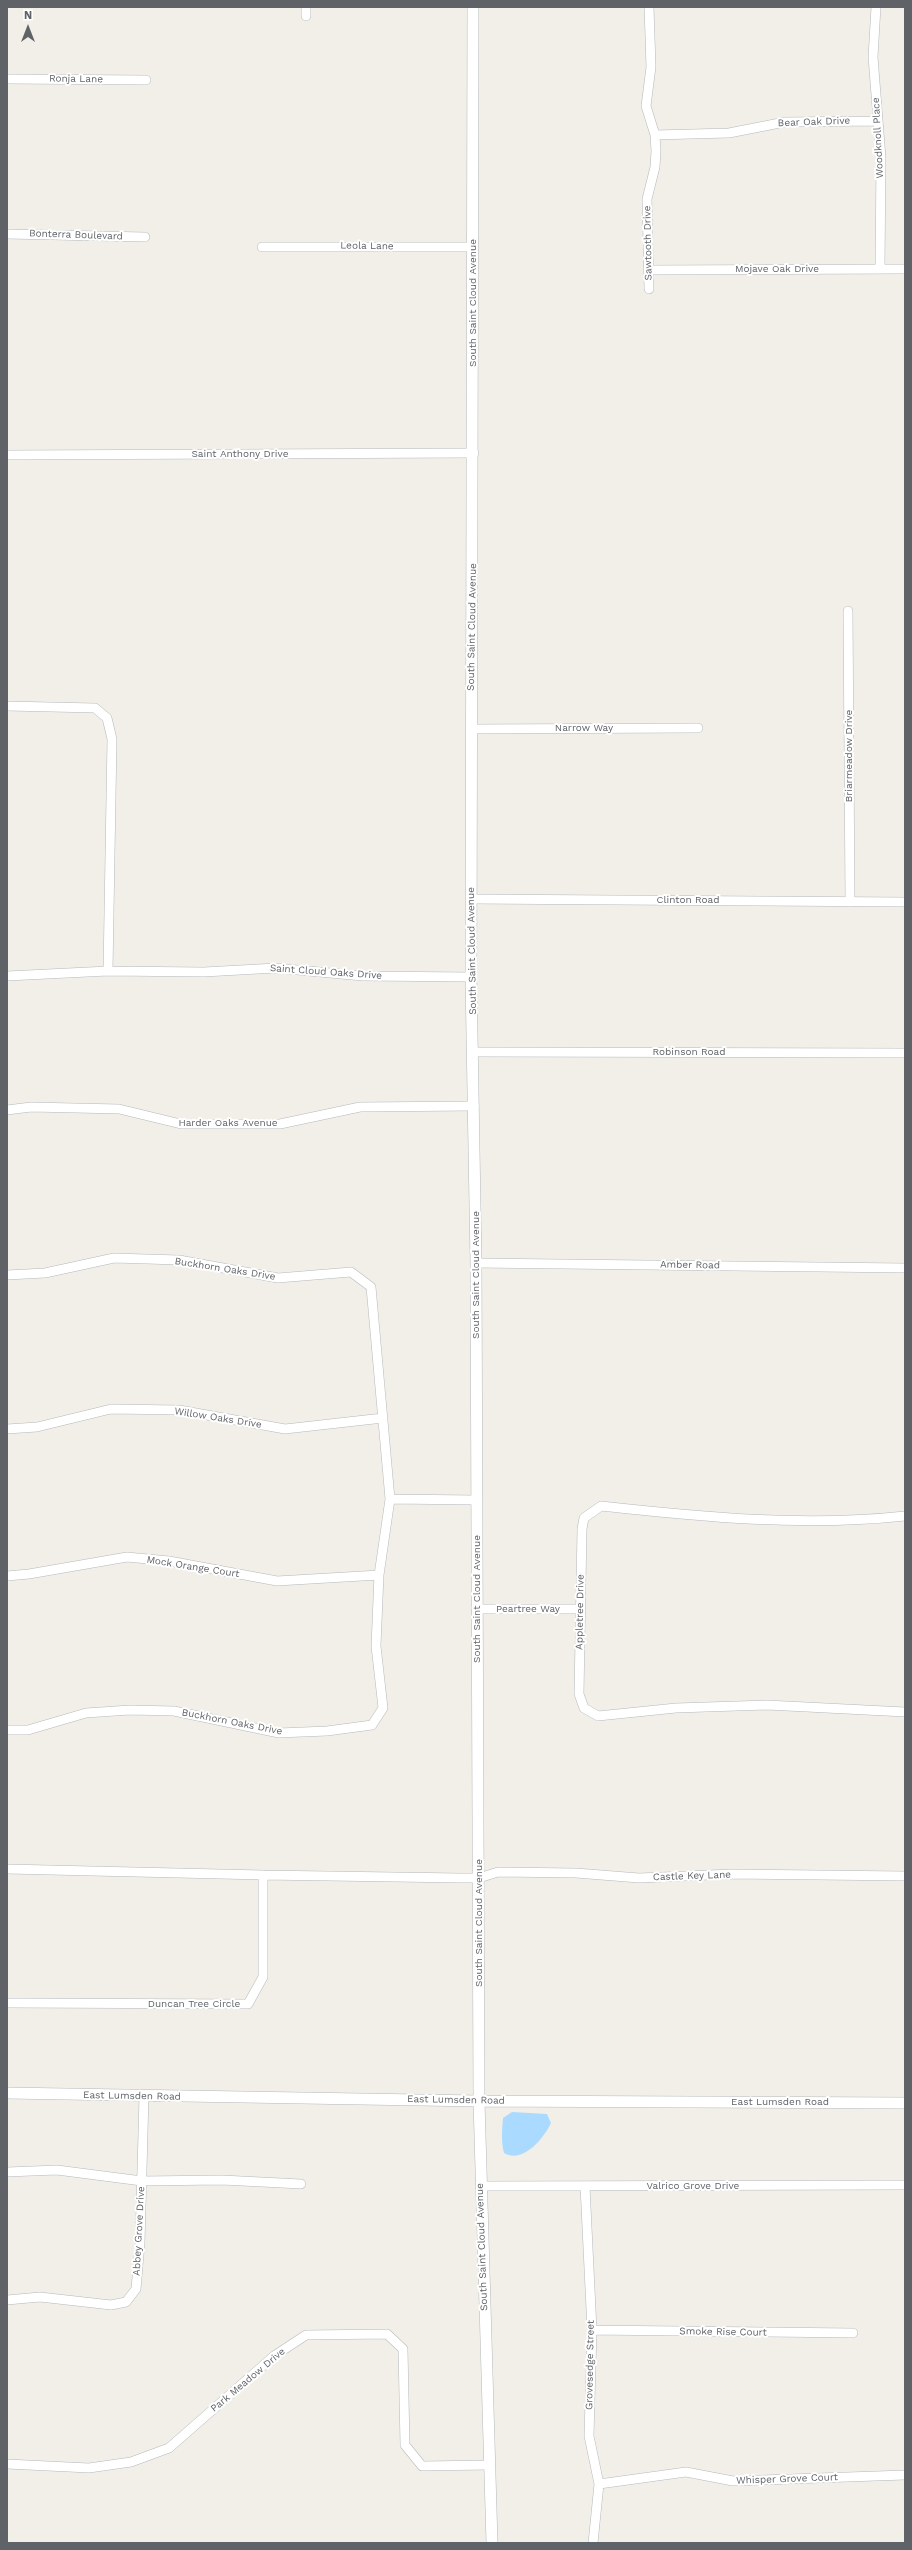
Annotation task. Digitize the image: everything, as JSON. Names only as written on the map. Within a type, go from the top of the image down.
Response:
[{"type":"street","name":"South Saint Cloud Avenue","points":[[473,7],[474,453],[471,729],[471,977],[474,1052],[476,1263],[479,2101],[480,2186],[492,2543]]},
{"type":"street","name":"Sawtooth Drive","points":[[649,7],[651,67],[646,106],[655,135],[655,167],[647,199],[649,289]]},
{"type":"street","name":"Woodknoll Place","points":[[876,7],[873,57],[881,158],[880,269]]},
{"type":"street","name":"Ronja Lane","points":[[7,79],[146,80]]},
{"type":"street","name":"Bear Oak Drive","points":[[655,135],[729,133],[785,122],[878,121]]},
{"type":"street","name":"Bonterra Boulevard","points":[[7,234],[144,237]]},
{"type":"street","name":"Leola Lane","points":[[262,247],[473,247]]},
{"type":"street","name":"Mojave Oak Drive","points":[[649,270],[905,269]]},
{"type":"street","name":"Saint Anthony Drive","points":[[7,455],[474,453]]},
{"type":"street","name":"Briarmeadow Drive","points":[[848,611],[850,902]]},
{"type":"street","points":[[7,706],[89,707],[100,710],[109,723],[112,739],[108,971]]},
{"type":"street","name":"Narrow Way","points":[[471,729],[698,728]]},
{"type":"street","name":"Clinton Road","points":[[471,899],[905,902]]},
{"type":"street","name":"Saint Cloud Oaks Drive","points":[[7,976],[108,971],[204,972],[276,968],[363,976],[471,977]]},
{"type":"street","name":"Robinson Road","points":[[474,1052],[905,1053]]},
{"type":"street","name":"Harder Oaks Avenue","points":[[7,1110],[31,1107],[119,1110],[181,1124],[280,1124],[360,1107],[474,1106]]},
{"type":"street","name":"Buckhorn Oaks Drive","points":[[7,1275],[45,1273],[114,1258],[179,1260],[278,1278],[351,1272],[372,1287],[390,1499],[379,1575],[376,1646],[383,1708],[372,1725],[327,1731],[279,1733],[174,1711],[130,1710],[86,1713],[28,1730],[7,1730]]},
{"type":"street","name":"Amber Road","points":[[476,1263],[905,1268]]},
{"type":"street","name":"Willow Oaks Drive","points":[[7,1429],[37,1427],[111,1409],[179,1410],[285,1429],[383,1418]]},
{"type":"street","points":[[390,1499],[476,1500]]},
{"type":"street","name":"Appletree Drive","points":[[905,1516],[876,1519],[743,1520],[601,1506],[584,1518],[582,1529],[579,1609],[579,1694],[584,1708],[598,1716],[676,1708],[767,1705],[905,1712]]},
{"type":"street","name":"Mock Orange Court","points":[[7,1576],[29,1574],[127,1557],[169,1561],[277,1580],[379,1575]]},
{"type":"street","name":"Peartree Way","points":[[477,1609],[579,1609]]},
{"type":"street","points":[[7,1869],[479,1878]]},
{"type":"street","name":"Castle Key Lane","points":[[479,1878],[498,1872],[576,1874],[639,1878],[732,1874],[905,1876]]},
{"type":"street","name":"Duncan Tree Circle","points":[[7,2003],[248,2004],[263,1977],[263,1875]]},
{"type":"street","name":"East Lumsden Road","points":[[7,2093],[479,2101],[905,2103]]},
{"type":"street","name":"Abbey Grove Drive","points":[[7,2300],[40,2297],[111,2305],[126,2302],[136,2289],[142,2181],[144,2096]]},
{"type":"street","name":"Abbey Grove Drive","points":[[7,2172],[57,2170],[142,2181],[222,2180],[301,2184]]},
{"type":"street","name":"Valrico Grove Drive","points":[[480,2186],[905,2185]]},
{"type":"street","name":"Grovesedge Street","points":[[585,2186],[592,2330],[589,2436],[599,2484],[593,2543]]},
{"type":"street","name":"Smoke Rise Court","points":[[592,2330],[853,2333]]},
{"type":"street","name":"Park Meadow Drive","points":[[7,2464],[89,2468],[131,2462],[169,2448],[274,2356],[306,2336],[387,2334],[403,2349],[405,2445],[422,2466],[489,2465]]},
{"type":"street","name":"Whisper Grove Court","points":[[599,2484],[686,2472],[733,2480],[905,2475]]},
{"type":"water","points":[[512,2112],[547,2114],[551,2123],[543,2136],[532,2148],[518,2155],[504,2153],[503,2149],[503,2118]]}]
